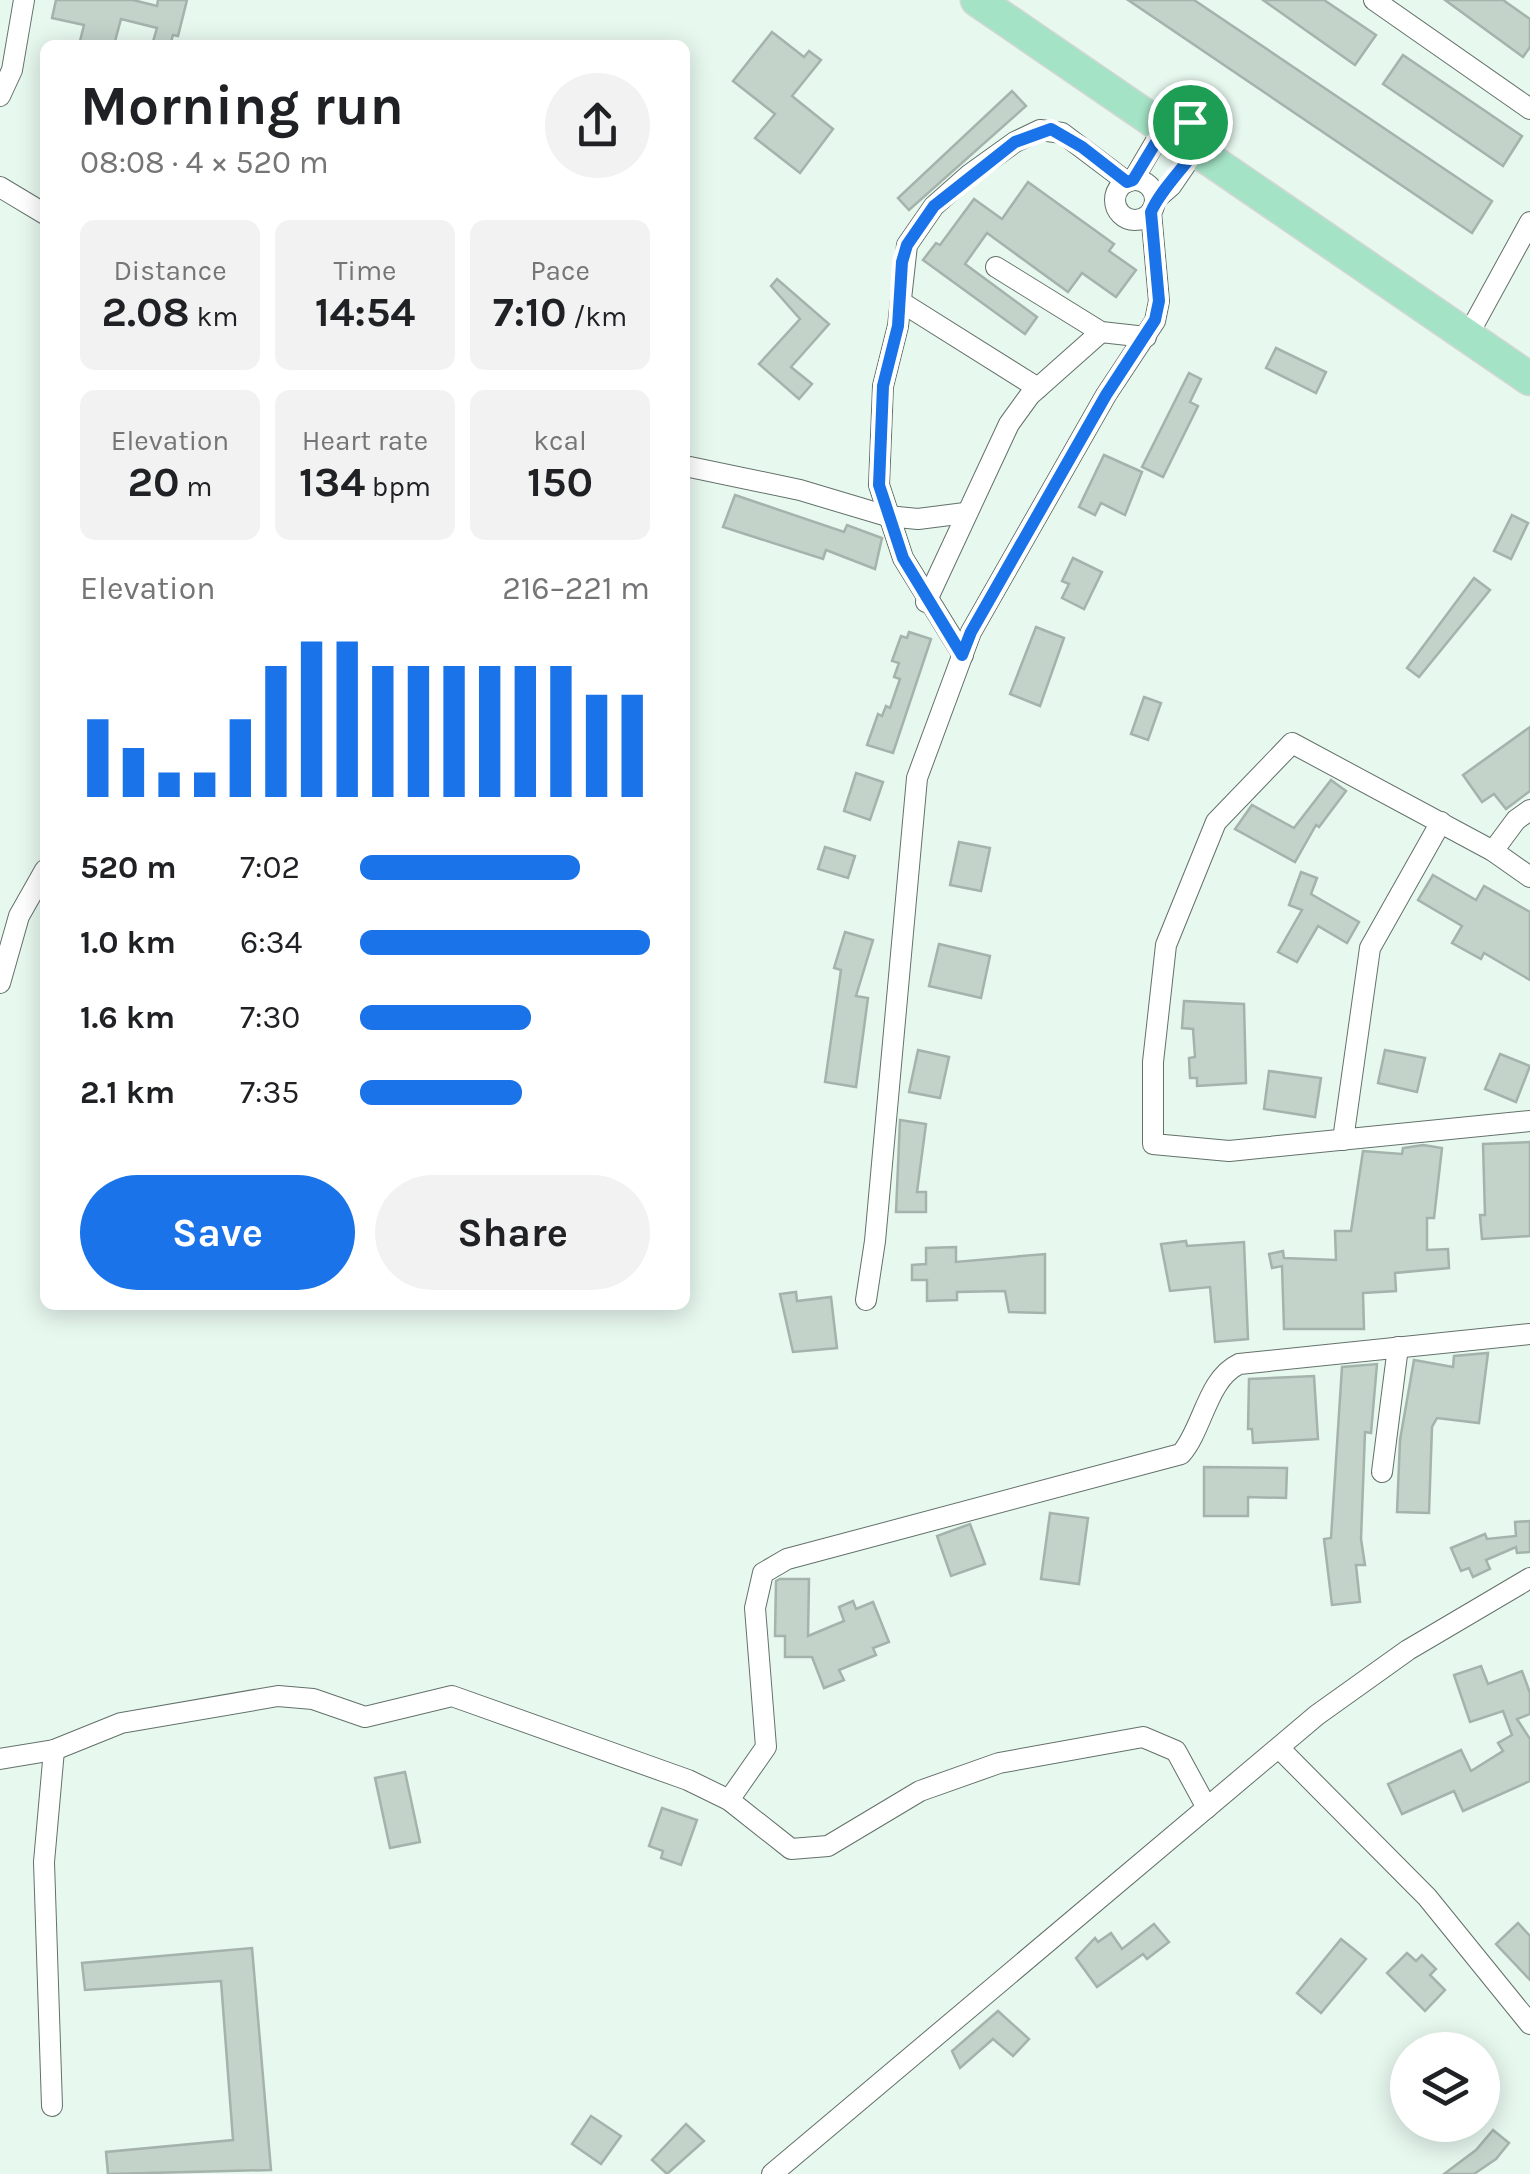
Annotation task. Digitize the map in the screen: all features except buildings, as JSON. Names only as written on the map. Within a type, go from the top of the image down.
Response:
[{"type":"main road","points":[[976,0],[1472,328],[1530,379]]},
{"type":"main road","points":[[1012,0],[1183,134]]},
{"type":"main road","points":[[1472,328],[1530,355]]},
{"type":"street","points":[[0,96],[12,70],[24,0]]},
{"type":"street","points":[[1374,0],[1530,109]]},
{"type":"street","points":[[866,1300],[875,1241],[916,778],[971,632],[1106,395],[1146,337],[1159,301],[1150,187],[1130,181],[1051,129],[1015,142],[946,196],[916,230],[902,262],[901,302],[883,386],[879,485],[887,516],[926,602],[962,655]]},
{"type":"street","points":[[1183,134],[1171,186],[1134,220],[1122,215],[1116,197],[1183,134]]},
{"type":"street","points":[[0,187],[40,211]]},
{"type":"street","points":[[1472,328],[1530,222]]},
{"type":"street","points":[[996,268],[1101,332],[1146,337]]},
{"type":"street","points":[[901,302],[1038,388]]},
{"type":"street","points":[[926,602],[964,513],[1009,424],[1038,388],[1101,332]]},
{"type":"street","points":[[690,467],[800,490],[887,516],[918,519],[964,513]]},
{"type":"street","points":[[1530,877],[1493,851],[1292,743],[1216,822],[1166,945],[1153,1062],[1152,1144],[1228,1151],[1530,1121]]},
{"type":"street","points":[[1493,851],[1516,820],[1530,810]]},
{"type":"street","points":[[1342,1140],[1370,948],[1440,822]]},
{"type":"street","points":[[0,983],[18,916],[40,879]]},
{"type":"street","points":[[729,1800],[766,1748],[755,1608],[763,1573],[787,1559],[1181,1454],[1192,1441],[1228,1368],[1238,1364],[1530,1334]]},
{"type":"street","points":[[1382,1472],[1398,1348]]},
{"type":"street","points":[[772,2174],[1279,1748],[1408,1650],[1530,1578]]},
{"type":"street","points":[[0,1759],[54,1750],[121,1723],[278,1696],[313,1699],[365,1716],[452,1696],[688,1780],[729,1800],[790,1848],[810,1850],[828,1846],[920,1791],[999,1763],[1143,1737],[1176,1751],[1207,1808]]},
{"type":"street","points":[[1279,1748],[1427,1897],[1530,2024]]},
{"type":"street","points":[[52,2106],[44,1862],[54,1750]]},
{"type":"route","points":[[1190,122],[1195,151],[1171,186],[1155,200],[1151,212],[1159,301],[1155,320],[1106,395],[971,632],[962,655],[942,628],[903,558],[879,485],[883,386],[898,326],[902,262],[907,245],[934,206],[969,175],[1015,142],[1040,130],[1062,133],[1127,182],[1133,180],[1164,129],[1190,122]]}]
